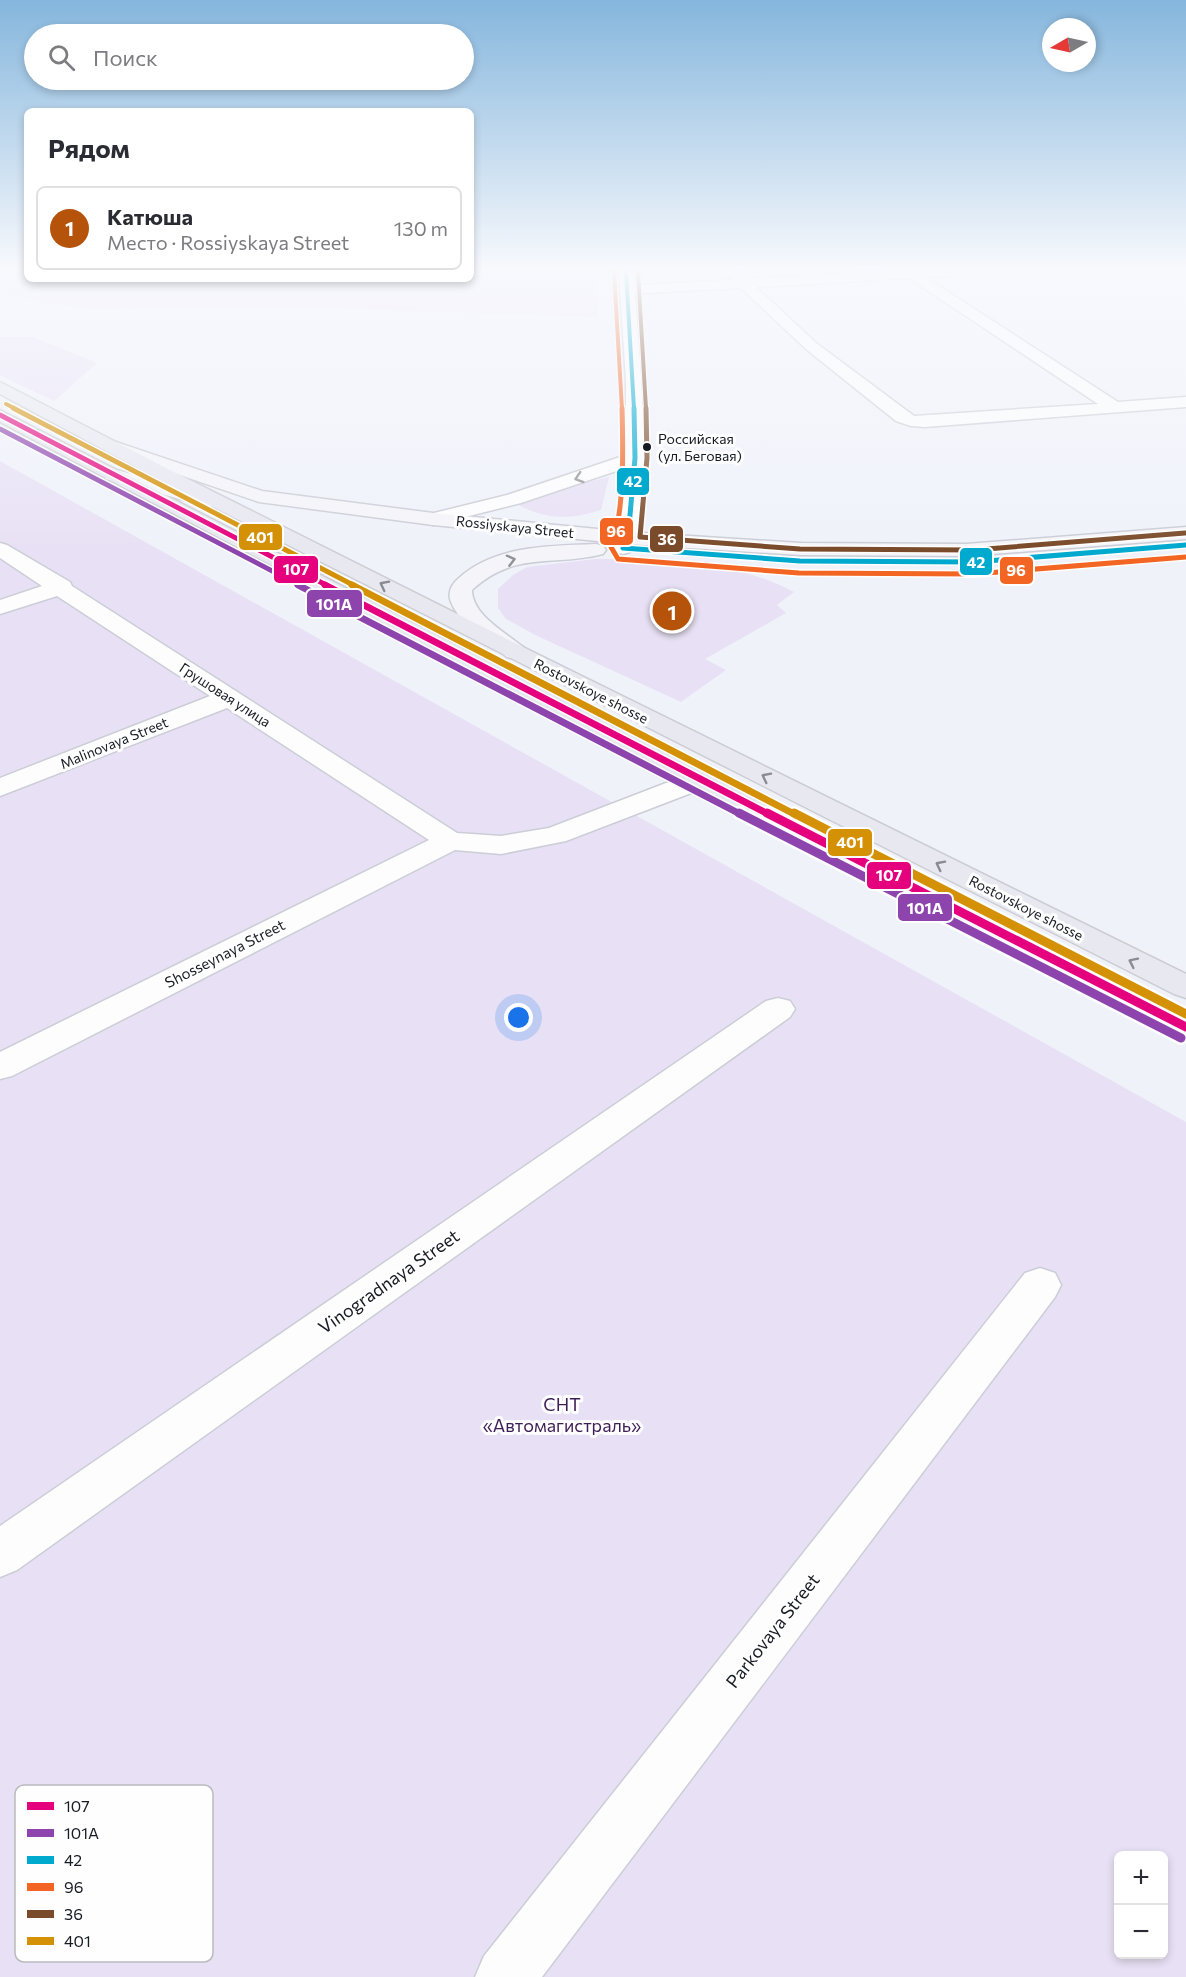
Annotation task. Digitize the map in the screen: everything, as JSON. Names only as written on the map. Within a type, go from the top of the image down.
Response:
[{"type":"highway","name":"Rostovskoye shosse","points":[[0,387],[106,444],[515,652],[1186,987]]},
{"type":"highway","name":"Rostovskoye shosse","points":[[0,415],[585,720],[1186,1027]]},
{"type":"main road","name":"Rossiyskaya Street","points":[[106,444],[259,496],[625,543],[800,561],[974,562],[1186,545]]},
{"type":"main road","name":"Rossiyskaya Street","points":[[113,475],[221,503],[540,541],[801,549],[966,550],[1186,533]]},
{"type":"main road","points":[[515,652],[470,614],[461,601],[462,588],[471,577],[488,567],[514,559],[625,543]]},
{"type":"street","points":[[625,543],[634,458],[633,363]]},
{"type":"street","points":[[833,363],[902,417],[911,421],[925,422],[1186,402]]},
{"type":"street","points":[[1048,363],[1116,408]]},
{"type":"street","points":[[433,519],[514,500],[634,458]]},
{"type":"street","name":"Грушовая улица","points":[[0,549],[62,587],[450,841]]},
{"type":"street","points":[[0,607],[62,587]]},
{"type":"street","name":"Malinovaya Street","points":[[0,788],[229,698]]},
{"type":"street","points":[[450,841],[501,845],[556,835],[702,779]]},
{"type":"street","name":"Shosseynaya Street","points":[[0,1067],[450,841]]},
{"type":"street","name":"Vinogradnaya Street","points":[[0,1554],[778,1009]]},
{"type":"street","name":"Parkovaya Street","points":[[506,1977],[1040,1285]]},
{"type":"green space","points":[[0,363],[97,363],[54,401],[0,375]]},
{"type":"green space","name":"СНТ «Автомагистраль»","points":[[0,461],[1186,1122],[1186,1977],[0,1977]]},
{"type":"green space","points":[[609,477],[601,510],[578,516],[559,517],[539,514],[518,505],[575,485]]},
{"type":"green space","points":[[595,559],[672,561],[722,567],[771,581],[794,592],[777,605],[786,613],[705,659],[726,670],[681,702],[535,635],[506,619],[498,608],[498,589],[513,575],[527,567]]},
{"type":"transit line","name":"96","points":[[621,363],[623,458],[616,535],[611,547],[618,559],[799,573],[974,574],[1186,557]]},
{"type":"transit line","name":"42","points":[[633,363],[635,458],[628,538],[623,548],[800,561],[974,562],[1186,545]]},
{"type":"transit line","name":"36","points":[[645,363],[647,458],[640,537],[800,549],[974,550],[1185,533]]},
{"type":"transit line","name":"401","points":[[6,404],[601,715],[1186,1014]]},
{"type":"transit line","name":"107","points":[[0,415],[595,726],[1186,1027]]},
{"type":"transit line","name":"101А","points":[[0,429],[589,737],[1181,1038]]},
{"type":"place","name":"Российская (ул. Беговая)","points":[[647,447]]},
{"type":"place","name":"Катюша","points":[[672,611]]}]
